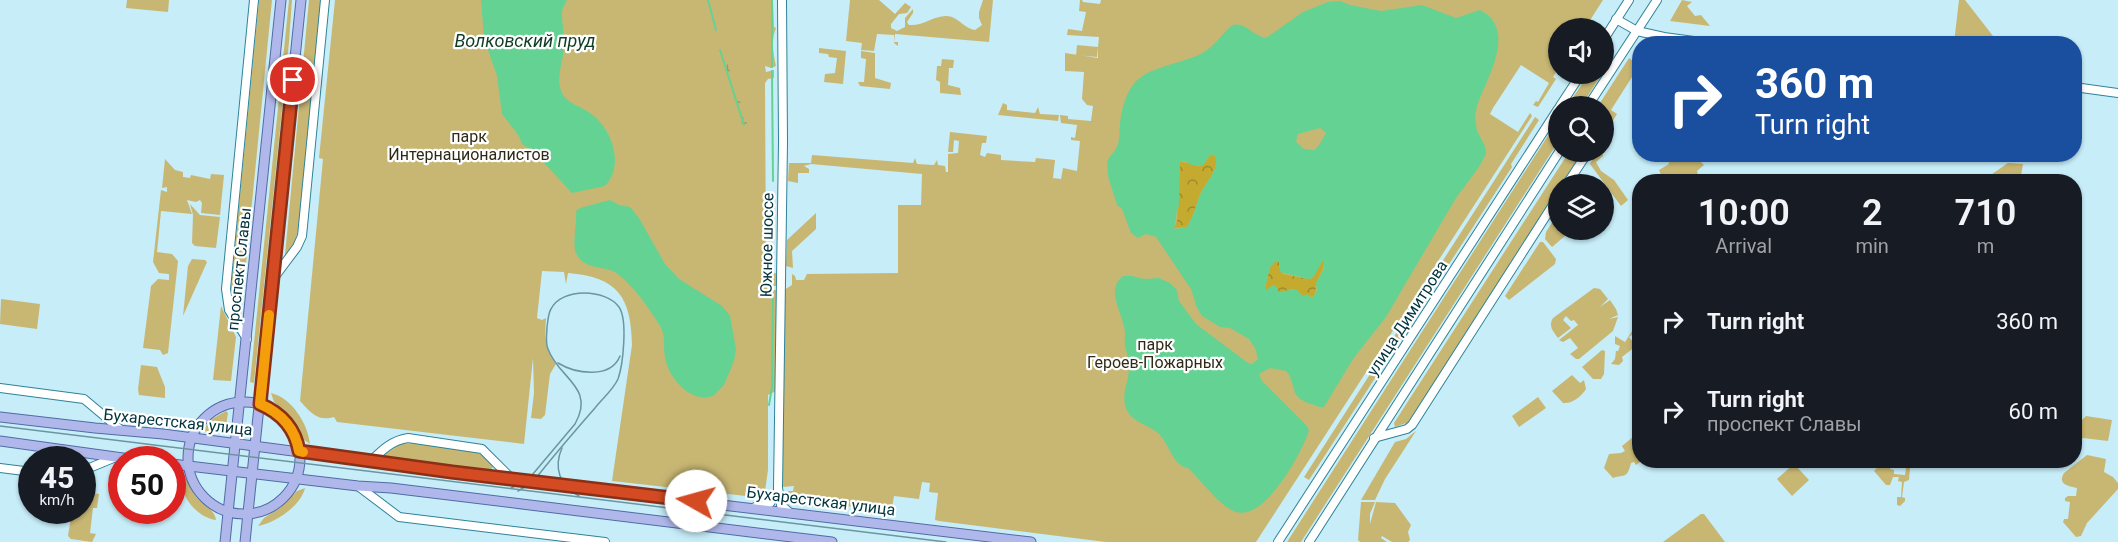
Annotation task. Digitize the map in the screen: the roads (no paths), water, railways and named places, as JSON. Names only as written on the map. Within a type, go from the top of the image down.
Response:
[{"type":"main road","name":"проспект Славы","points":[[225,542],[281,0]]},
{"type":"main road","points":[[245,542],[300,0]]},
{"type":"main road","points":[[240,403],[260,404],[283,418],[294,433],[299,451],[296,478],[288,493],[275,506],[249,514],[229,512],[205,498],[194,483],[189,466],[192,437],[211,413],[225,406],[240,403]]},
{"type":"main road","name":"Бухарестская улица","points":[[0,417],[192,437],[513,480],[1031,542]]},
{"type":"main road","points":[[0,441],[108,456]]},
{"type":"main road","points":[[186,466],[391,488],[832,542]]},
{"type":"street","points":[[247,339],[229,310],[226,289],[254,0]]},
{"type":"street","points":[[273,279],[297,247],[302,236],[325,0]]},
{"type":"street","name":"Южное шоссе","points":[[782,0],[783,142],[778,490],[781,505],[790,513]]},
{"type":"street","points":[[1614,23],[1629,0]]},
{"type":"street","points":[[1634,36],[1657,0]]},
{"type":"street","points":[[1616,20],[1637,31],[1660,36]]},
{"type":"street","points":[[1595,96],[1632,39]]},
{"type":"street","points":[[2082,88],[2118,93]]},
{"type":"street","name":"улица Димитрова","points":[[1278,542],[1548,125]]},
{"type":"street","points":[[1309,542],[1553,162]]},
{"type":"street","points":[[1374,438],[1407,429],[1412,425],[1548,213]]},
{"type":"street","points":[[0,388],[84,399],[121,430]]},
{"type":"street","points":[[370,462],[390,445],[400,439],[408,438],[482,449],[513,480]]},
{"type":"street","points":[[0,468],[18,470]]},
{"type":"street","points":[[358,486],[399,517],[605,542]]},
{"type":"street","points":[[751,508],[770,502],[778,490]]},
{"type":"water","name":"Волковский пруд","points":[[481,0],[567,0],[562,11],[564,51],[559,77],[560,89],[569,101],[598,120],[610,137],[615,158],[614,168],[605,186],[572,193],[533,151],[522,144],[519,136],[502,114],[497,76],[484,38]]},
{"type":"water","points":[[1340,1],[1381,11],[1422,5],[1456,18],[1480,10],[1491,18],[1497,29],[1496,55],[1475,116],[1477,131],[1485,146],[1486,154],[1456,198],[1386,317],[1353,359],[1324,407],[1311,404],[1299,397],[1286,371],[1270,368],[1259,374],[1262,381],[1307,426],[1309,431],[1290,469],[1270,496],[1259,506],[1247,512],[1236,512],[1224,505],[1188,468],[1178,463],[1159,434],[1135,419],[1127,411],[1124,396],[1129,365],[1125,346],[1125,329],[1115,294],[1118,281],[1123,276],[1132,276],[1144,279],[1159,278],[1170,283],[1177,290],[1179,301],[1196,324],[1248,363],[1252,364],[1258,359],[1255,348],[1249,339],[1230,328],[1220,327],[1202,316],[1191,289],[1156,237],[1146,234],[1138,238],[1131,233],[1122,209],[1117,205],[1108,176],[1107,162],[1118,144],[1121,114],[1126,99],[1130,89],[1139,78],[1199,55],[1210,48],[1233,25],[1241,25],[1266,38],[1303,12],[1328,2]],"holes":[[[1320,128],[1326,133],[1315,150],[1304,149],[1296,142],[1298,134]],[[1211,154],[1215,156],[1216,166],[1202,191],[1187,227],[1175,229],[1179,205],[1180,162],[1203,165]],[[1275,262],[1279,262],[1280,272],[1308,279],[1313,278],[1324,262],[1324,269],[1316,283],[1317,290],[1311,298],[1308,294],[1302,296],[1296,289],[1279,292],[1273,285],[1266,290],[1270,267]]]},
{"type":"water","points":[[610,200],[630,207],[639,218],[665,264],[679,279],[722,306],[730,316],[736,349],[734,361],[724,385],[713,396],[697,396],[689,393],[676,381],[667,365],[662,330],[631,286],[614,272],[584,263],[576,253],[574,244],[576,211]]},
{"type":"waterway","points":[[708,0],[716,30]]},
{"type":"waterway","points":[[772,0],[772,67]]},
{"type":"waterway","points":[[720,50],[744,125]]},
{"type":"waterway","points":[[772,71],[773,181]]},
{"type":"waterway","points":[[772,285],[773,276]]},
{"type":"waterway","points":[[769,405],[772,387],[773,291]]},
{"type":"tram line","points":[[511,488],[527,481],[575,424],[580,411],[581,401],[578,392],[559,368],[547,346],[550,311],[564,297],[574,294],[595,294],[613,301],[622,313],[624,332],[622,364],[618,379],[533,482],[518,491]]},
{"type":"tram line","points":[[558,363],[583,372],[601,371],[609,368],[620,356]]},
{"type":"tram line","points":[[0,426],[946,542]]},
{"type":"tram line","points":[[562,448],[558,463],[560,476],[567,487],[579,496]]},
{"type":"park label","name":"парк Интернационалистов","points":[[469,145]]},
{"type":"park label","name":"парк Героев-Пожарных","points":[[1155,353]]}]
